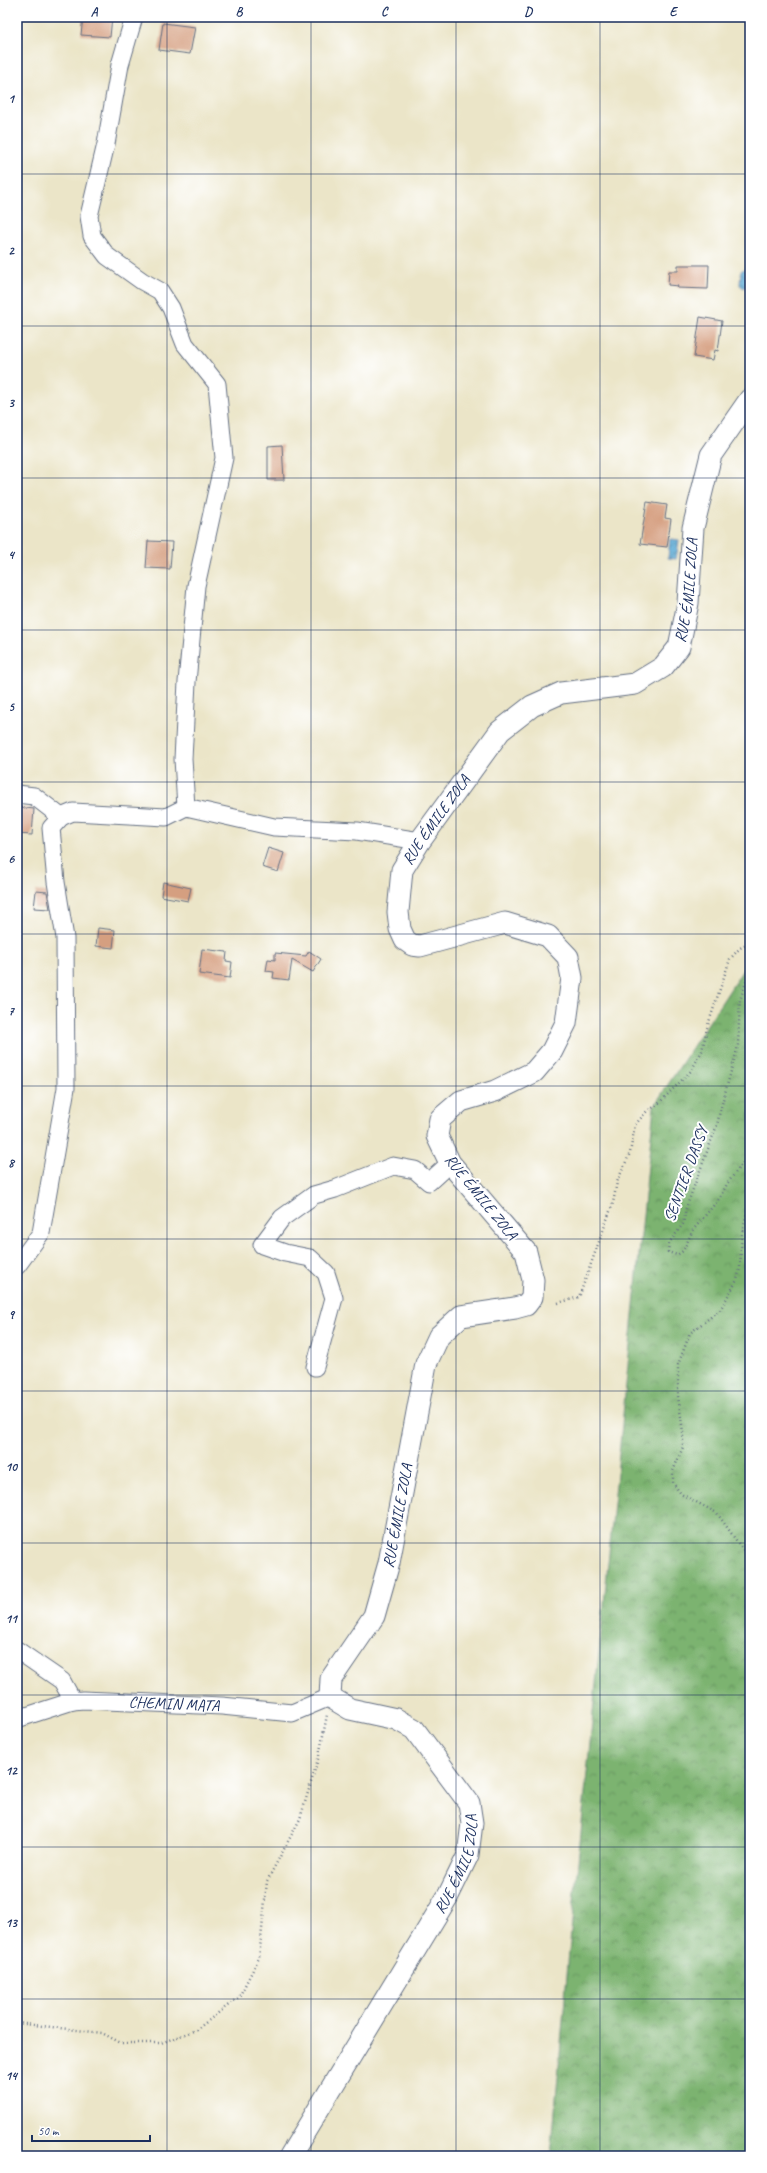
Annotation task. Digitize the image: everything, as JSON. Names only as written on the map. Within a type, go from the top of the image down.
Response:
[{"type":"main road","name":"RUE ÉMILE ZOLA","points":[[290,2156],[448,1896],[468,1855],[472,1823],[469,1803],[414,1729],[396,1719],[350,1709],[330,1696],[331,1680],[374,1616],[389,1562],[426,1364],[439,1336],[461,1316],[515,1308],[526,1304],[532,1297],[533,1280],[526,1252],[450,1163],[437,1136],[440,1119],[461,1101],[495,1091],[534,1072],[552,1051],[566,1023],[572,978],[568,957],[548,936],[505,923],[420,946],[412,945],[405,940],[400,929],[398,912],[402,870],[420,841],[500,731],[532,706],[561,693],[635,684],[663,667],[679,647],[688,603],[692,528],[711,455],[750,399]]},
{"type":"street","points":[[134,17],[120,65],[106,144],[89,216],[92,236],[107,256],[142,281],[160,291],[171,308],[185,344],[217,384],[224,458],[196,586],[183,759],[186,807]]},
{"type":"street","points":[[17,794],[34,796],[61,817]]},
{"type":"street","points":[[17,1266],[41,1233],[66,1088],[65,938],[56,882],[51,828],[61,817],[73,812],[166,817],[186,807],[274,827],[357,831],[420,841]]},
{"type":"street","points":[[315,1367],[334,1298],[326,1273],[310,1258],[285,1253],[262,1245],[282,1218],[314,1195],[335,1189],[392,1166],[415,1170],[429,1182],[450,1163]]},
{"type":"street","points":[[17,1650],[62,1681],[73,1701]]},
{"type":"street","name":"CHEMIN MATA","points":[[17,1719],[73,1701],[83,1700],[222,1706],[292,1713],[330,1696]]},
{"type":"path","points":[[558,1303],[579,1298],[612,1202],[617,1182],[630,1153],[635,1125],[647,1111],[656,1106],[691,1071],[702,1051],[707,1028],[730,959],[740,948],[750,943]]},
{"type":"path","name":"SENTIER DASSY","points":[[750,970],[740,1000],[741,1016],[738,1046],[720,1111],[718,1125],[689,1201],[683,1224],[670,1243],[668,1252],[677,1255],[683,1251],[693,1230],[719,1199],[727,1184],[750,1153]]},
{"type":"path","points":[[750,1199],[742,1233],[740,1268],[737,1280],[720,1310],[690,1333],[678,1365],[678,1396],[683,1432],[683,1448],[672,1471],[673,1483],[681,1494],[717,1513],[750,1560]]},
{"type":"path","points":[[17,2023],[102,2033],[121,2043],[161,2043],[196,2030],[239,1997],[259,1958],[267,1881],[300,1819],[319,1756],[330,1696]]},
{"type":"green space","points":[[750,959],[750,2156],[551,2156],[569,1952],[654,1106]]},
{"type":"water","points":[[746,268],[750,270],[750,282],[744,288],[740,285],[741,271]]},
{"type":"water","points":[[670,539],[679,540],[676,559],[668,558]]},
{"type":"building","points":[[83,17],[112,17],[110,37],[81,35]]},
{"type":"building","points":[[163,23],[195,27],[190,54],[159,50]]},
{"type":"building","points":[[678,265],[709,265],[708,289],[677,288],[678,286],[668,285],[669,271],[678,271]]},
{"type":"building","points":[[700,317],[722,321],[718,351],[715,350],[713,360],[694,357]]},
{"type":"building","points":[[282,445],[284,480],[268,480],[268,446]]},
{"type":"building","points":[[647,502],[667,505],[665,518],[671,519],[667,547],[640,544]]},
{"type":"building","points":[[148,541],[172,542],[170,569],[146,568]]},
{"type":"building","points":[[17,807],[34,809],[32,835],[17,834]]},
{"type":"building","points":[[268,848],[284,853],[278,872],[262,867]]},
{"type":"building","points":[[163,882],[191,888],[188,901],[161,896]]},
{"type":"building","points":[[36,891],[47,892],[50,909],[34,908]]},
{"type":"building","points":[[98,928],[115,930],[113,948],[96,946]]},
{"type":"building","points":[[202,949],[227,952],[226,961],[232,962],[230,978],[199,974]]},
{"type":"building","points":[[309,951],[321,959],[313,972],[292,960],[289,980],[273,978],[274,972],[266,971],[268,959],[275,960],[275,953],[306,956]]}]
